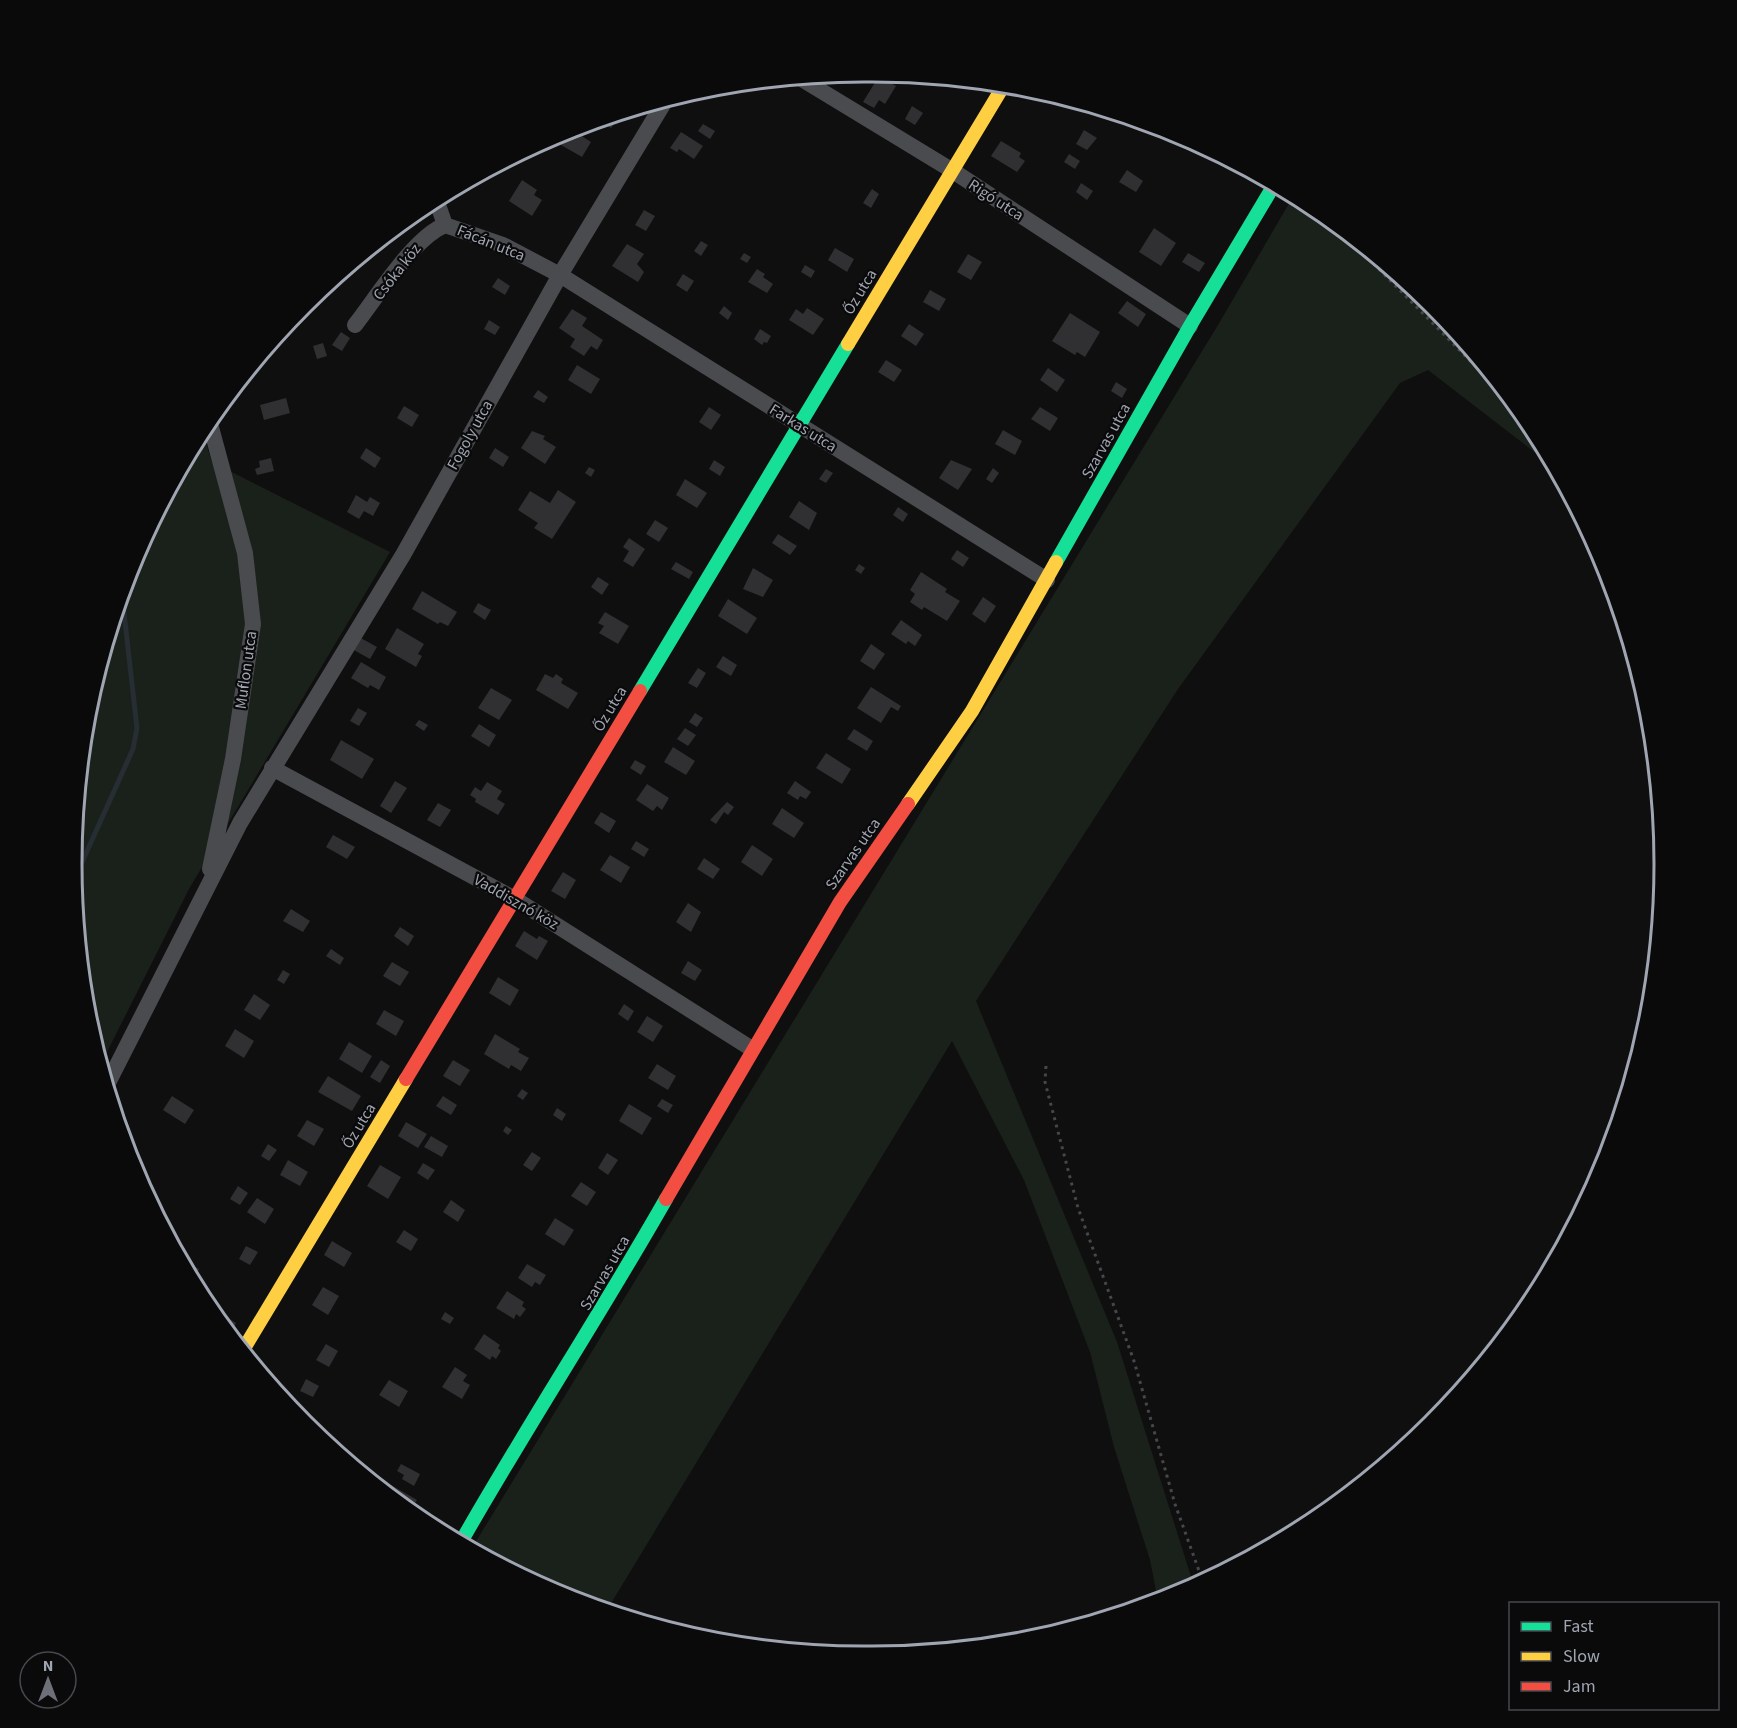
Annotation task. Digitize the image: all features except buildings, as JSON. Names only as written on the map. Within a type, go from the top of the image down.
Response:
[{"type":"street","name":"Rigó utca","points":[[810,84],[953,171],[1190,326]]},
{"type":"street","name":"Őz utca","points":[[247,1344],[999,93]]},
{"type":"street","name":"Fogoly utca","points":[[272,768],[403,555],[560,275],[660,110]]},
{"type":"street","name":"Szarvas utca","points":[[465,1536],[503,1468],[604,1308],[752,1049],[840,902],[972,711],[1190,326],[1270,191]]},
{"type":"street","name":"Fácán utca","points":[[439,208],[444,225],[503,245],[560,275]]},
{"type":"street","name":"Csóka köz","points":[[355,325],[419,243],[432,230],[444,225]]},
{"type":"street","name":"Farkas utca","points":[[560,275],[1047,580]]},
{"type":"street","name":"Muflon utca","points":[[207,887],[233,759],[253,624],[245,553],[212,433]]},
{"type":"street","name":"Muflon utca","points":[[112,1075],[207,887],[272,768]]},
{"type":"street","name":"Vaddisznó köz","points":[[272,768],[515,899],[752,1049]]},
{"type":"path","points":[[1375,266],[1474,364]]},
{"type":"path","points":[[1046,1066],[1045,1082],[1078,1209],[1134,1361],[1175,1504],[1200,1573]]},
{"type":"shaded area","points":[[1289,203],[1349,244],[1426,311],[1493,388],[1539,455],[1428,370],[1400,383],[1178,689],[976,1001],[1117,1342],[1191,1577],[1156,1592],[1150,1560],[1114,1447],[1090,1352],[1024,1180],[952,1041],[611,1603],[518,1565],[475,1542],[1218,325]]},
{"type":"shaded area","points":[[206,443],[212,462],[390,552],[189,889],[106,1054],[89,966],[84,915],[82,864],[89,762],[109,662],[124,613],[163,518]]},
{"type":"shaded area","points":[[1635,693],[1639,712],[1648,764]]},
{"type":"waterway","points":[[82,862],[133,749],[137,728],[124,613]]},
{"type":"traffic: fast","points":[[1056,562],[1190,326],[1270,191]]},
{"type":"traffic: fast","points":[[640,691],[848,344]]},
{"type":"traffic: fast","points":[[465,1536],[666,1199]]},
{"type":"traffic: slow","points":[[848,344],[999,93]]},
{"type":"traffic: slow","points":[[908,804],[972,711],[1056,562]]},
{"type":"traffic: slow","points":[[247,1344],[406,1079]]},
{"type":"traffic: jam","points":[[406,1079],[640,691]]},
{"type":"traffic: jam","points":[[666,1199],[840,902],[908,804]]}]
